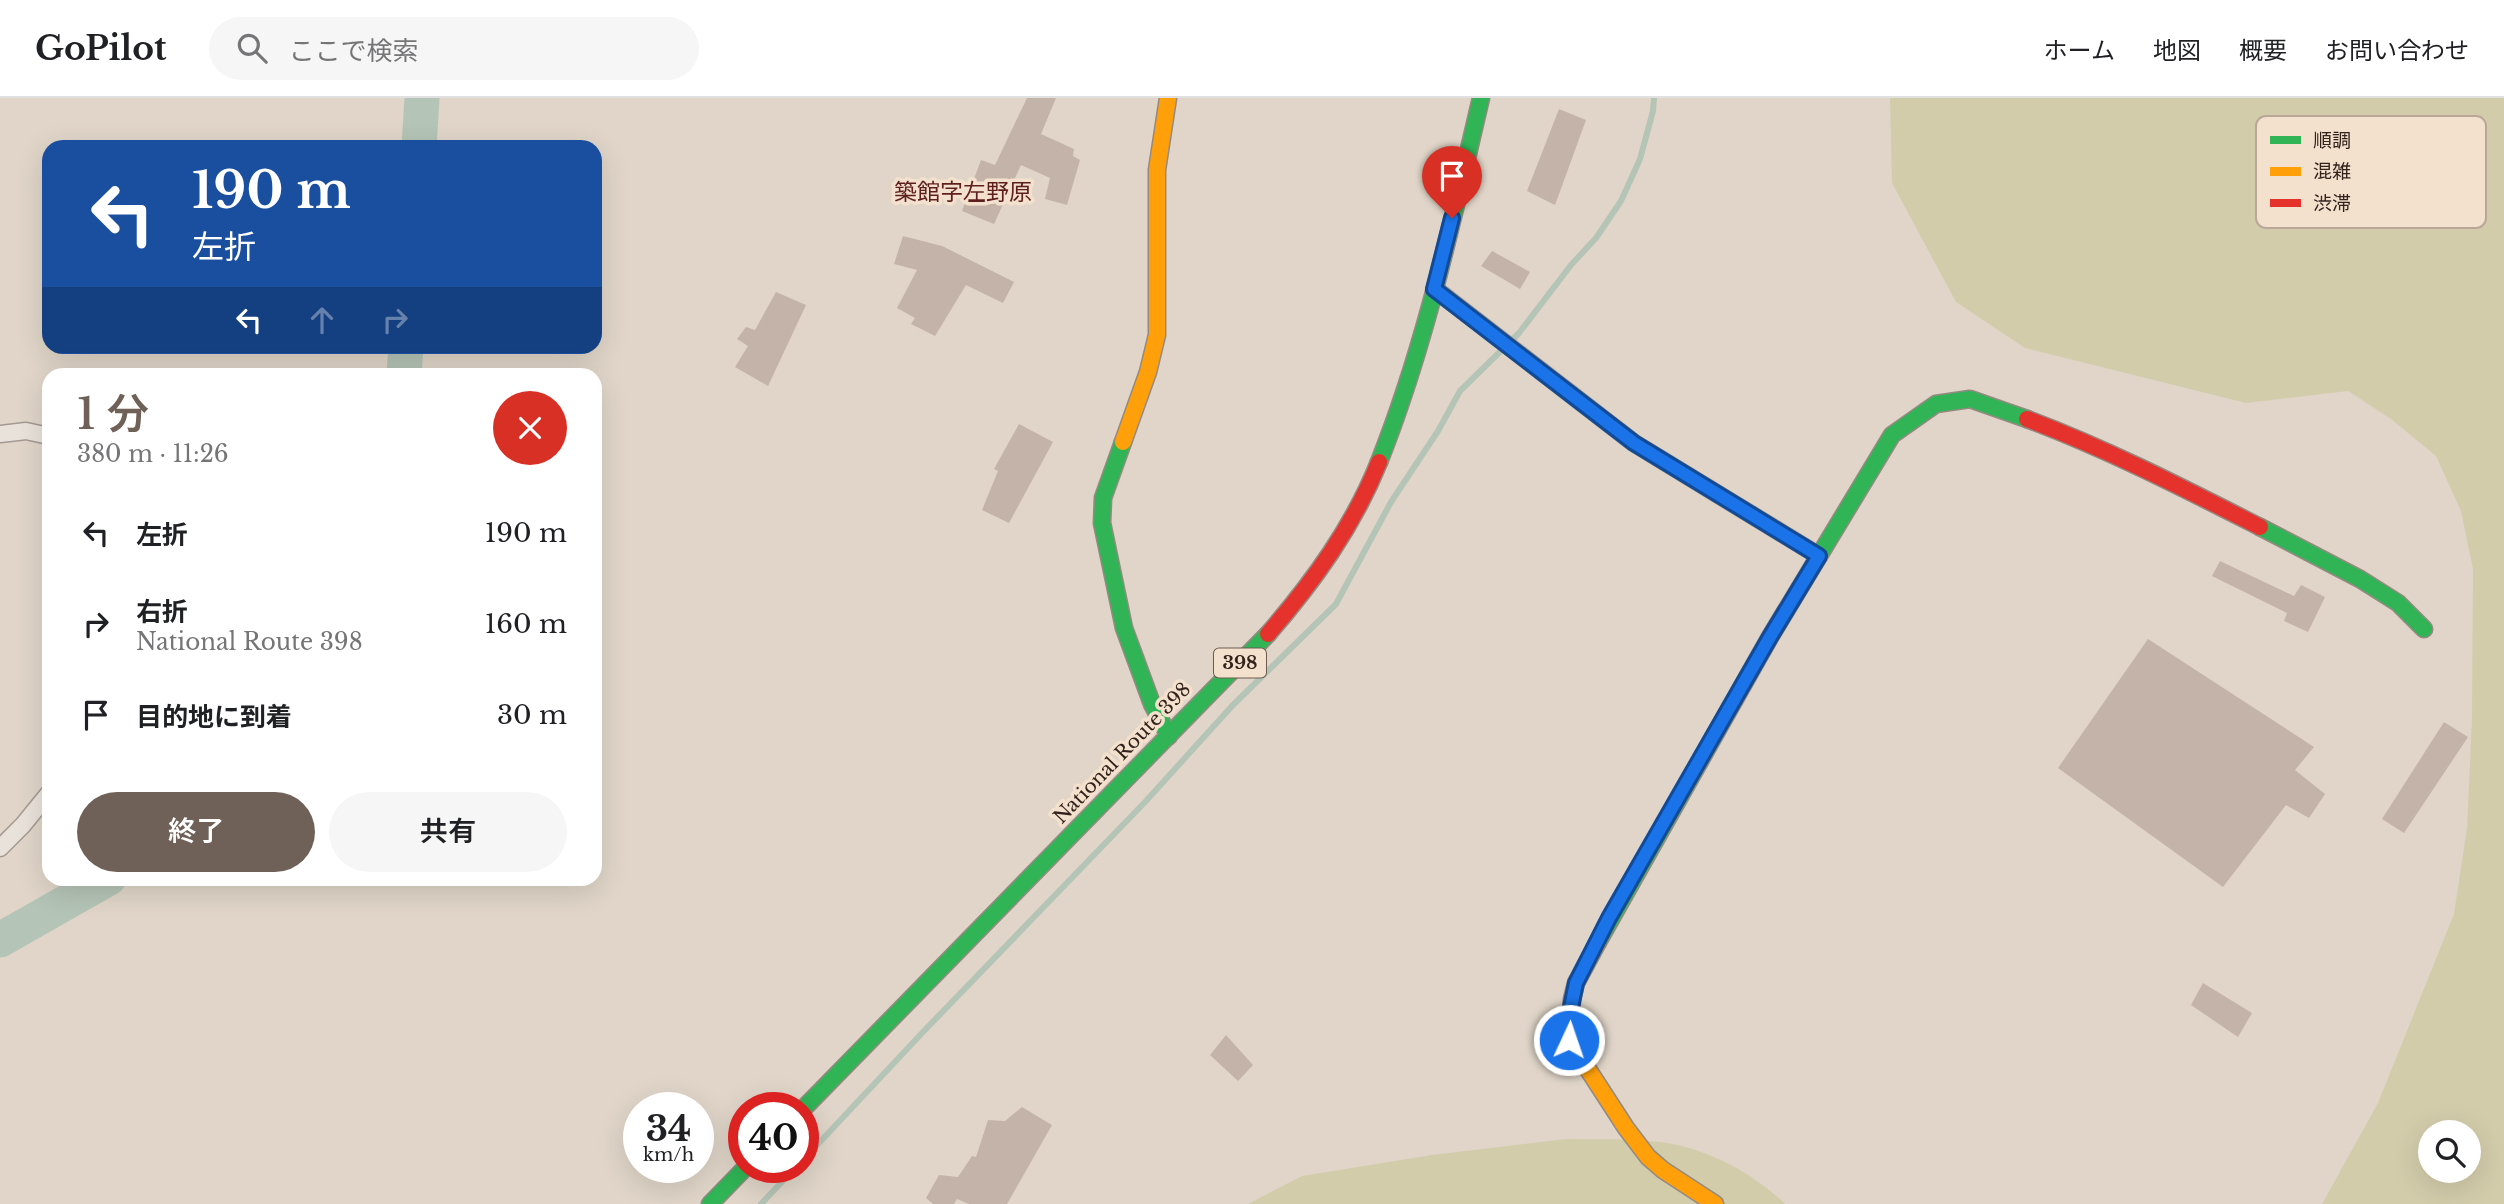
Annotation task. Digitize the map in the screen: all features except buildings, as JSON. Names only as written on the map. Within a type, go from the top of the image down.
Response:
[{"type":"main road","points":[[1168,98],[1157,170],[1157,335],[1148,372],[1103,498],[1102,523],[1124,628],[1152,704],[1169,736]]},
{"type":"main road","name":"National Route 398","points":[[819,1093],[1265,638],[1313,581],[1373,477],[1395,426],[1434,289],[1481,98]]},
{"type":"main road","points":[[1715,1204],[1648,1157],[1569,1040],[1569,1017],[1576,983],[1609,918],[1770,637],[1892,435],[1936,404],[1970,399],[2080,439],[2170,481],[2360,579],[2398,603],[2424,629]]},
{"type":"main road","points":[[715,1201],[731,1183]]},
{"type":"street","points":[[1434,289],[1634,443],[1819,556]]},
{"type":"street","points":[[0,434],[26,431],[42,434]]},
{"type":"street","points":[[0,848],[42,802]]},
{"type":"shaded area","points":[[1890,98],[2504,98],[2504,1204],[2322,1204],[2378,1103],[2454,914],[2467,828],[2472,719],[2473,569],[2461,511],[2436,456],[2391,419],[2348,391],[2246,403],[2025,348],[1956,302],[1892,183]]},
{"type":"shaded area","points":[[1566,1139],[1648,1141],[1693,1149],[1743,1172],[1785,1204],[1248,1204],[1302,1176],[1432,1155]]},
{"type":"waterway","points":[[419,140],[422,98]]},
{"type":"waterway","points":[[819,1143],[1146,801],[1232,706],[1336,604],[1391,502],[1438,431],[1460,391],[1519,333],[1571,265],[1596,238],[1621,201],[1640,159],[1654,98]]},
{"type":"waterway","points":[[404,368],[405,354]]},
{"type":"waterway","points":[[0,940],[95,886]]},
{"type":"waterway","points":[[761,1204],[781,1183]]},
{"type":"traffic: fast","points":[[1379,462],[1396,418],[1424,327],[1481,98]]},
{"type":"traffic: fast","points":[[1598,942],[1770,637],[1892,435],[1936,404],[1970,399],[2027,419]]},
{"type":"traffic: fast","points":[[1123,442],[1103,498],[1102,523],[1124,628],[1152,704],[1169,736]]},
{"type":"traffic: fast","points":[[2260,527],[2360,579],[2398,603],[2424,629]]},
{"type":"traffic: fast","points":[[819,1093],[1268,634]]},
{"type":"traffic: fast","points":[[710,1204],[730,1183]]},
{"type":"traffic: slow","points":[[1123,442],[1148,372],[1157,335],[1157,170],[1168,98]]},
{"type":"traffic: slow","points":[[1598,942],[1576,983],[1569,1040],[1648,1157],[1715,1204]]},
{"type":"traffic: jam","points":[[2027,419],[2116,456],[2260,527]]},
{"type":"traffic: jam","points":[[1268,634],[1331,553],[1357,509],[1379,462]]},
{"type":"district","name":"築館字左野原","points":[[963,192]]},
{"type":"route","points":[[1452,218],[1434,289],[1634,443],[1819,556],[1609,918],[1576,983],[1569,1017],[1569,1040]]}]
